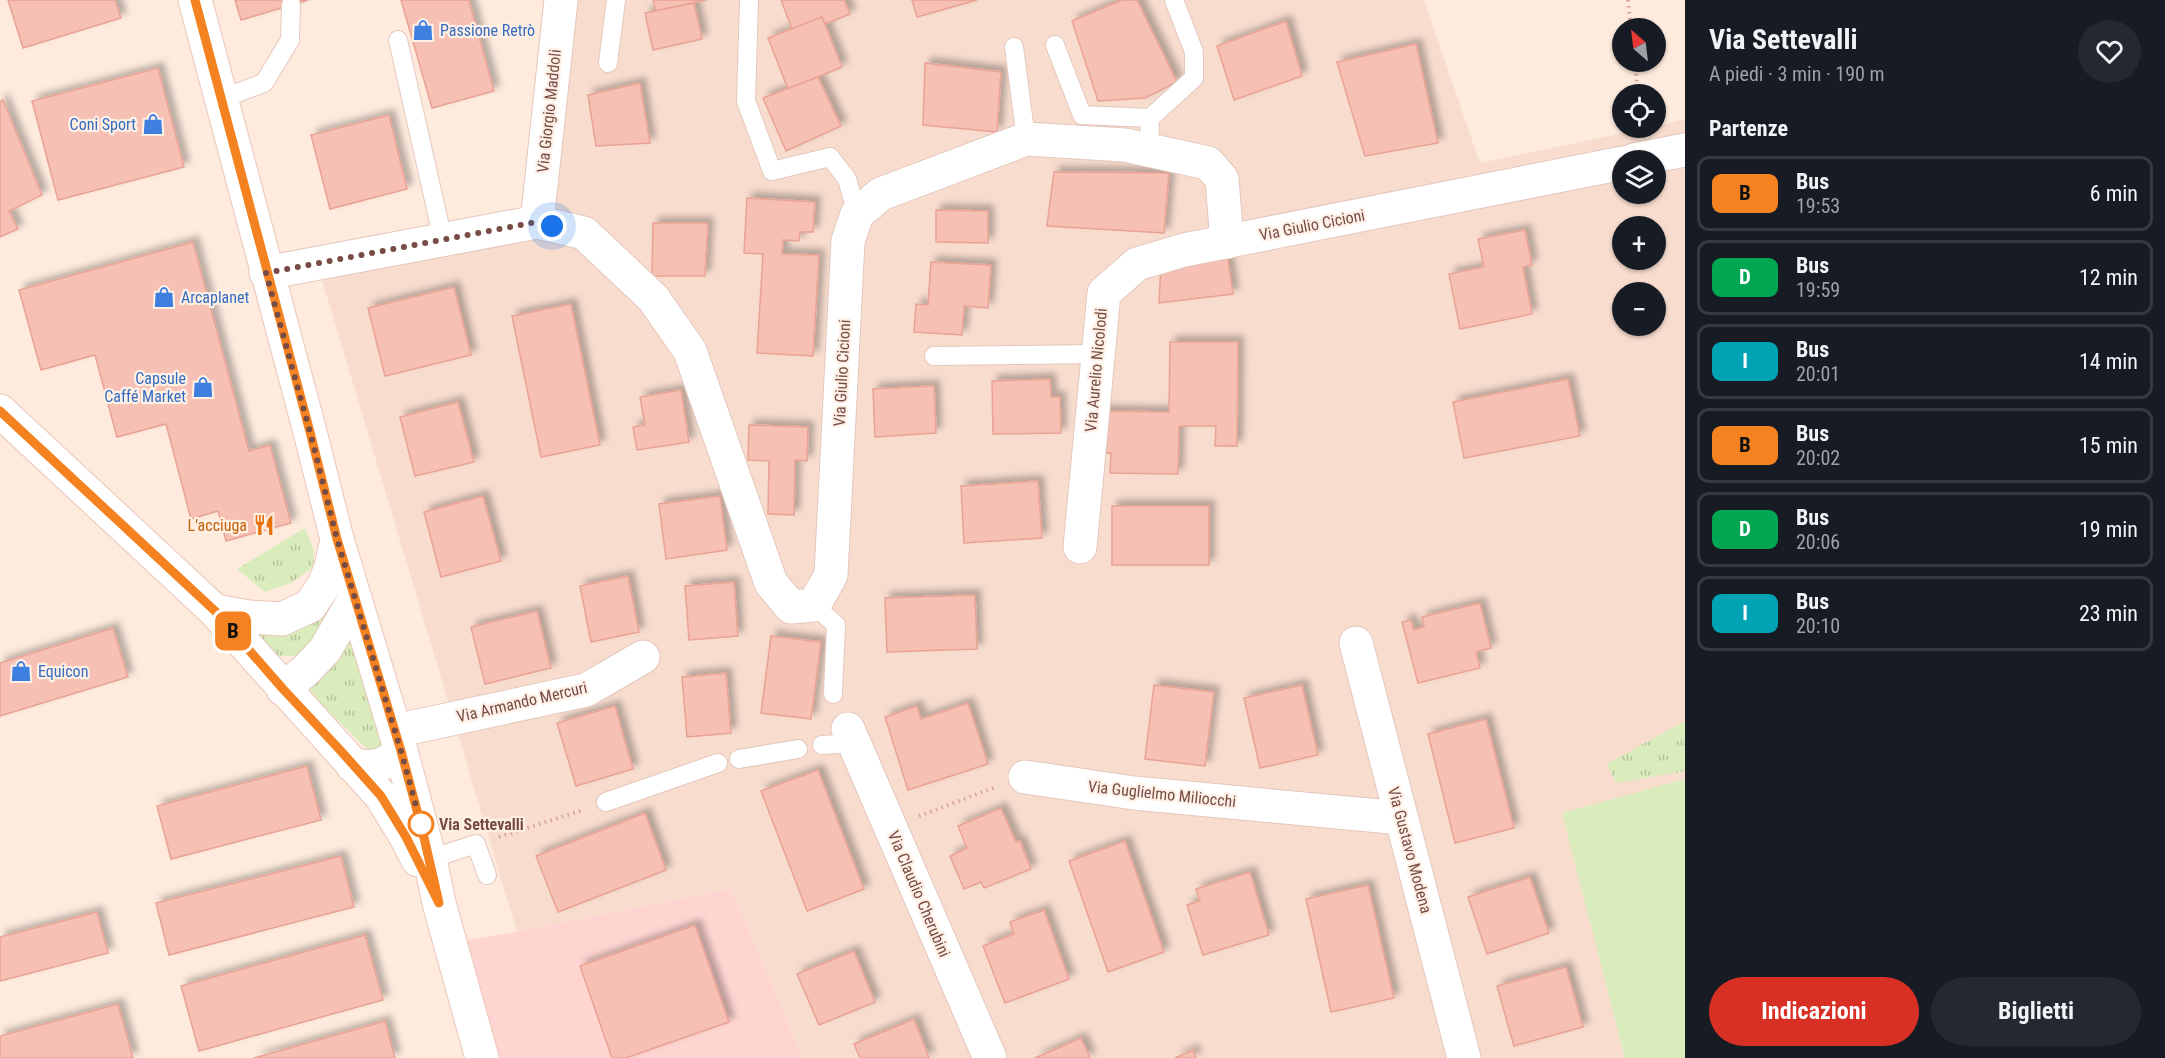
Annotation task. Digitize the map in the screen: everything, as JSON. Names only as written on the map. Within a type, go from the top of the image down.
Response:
[{"type":"street","points":[[195,0],[337,539],[398,741],[430,859],[439,903],[482,1058]]},
{"type":"street","name":"Via Giorgio Maddoli","points":[[537,222],[561,0]]},
{"type":"street","points":[[857,214],[881,194],[1026,139],[1125,145],[1149,134],[1208,163],[1222,179],[1227,242]]},
{"type":"street","points":[[1666,154],[1685,150]]},
{"type":"street","name":"Via Giulio Cicioni","points":[[1227,242],[1612,165]]},
{"type":"street","name":"Via Giulio Cicioni","points":[[814,605],[831,575],[848,242],[857,214]]},
{"type":"street","points":[[266,273],[537,222],[584,233],[653,298],[690,351],[771,583],[791,607],[814,605]]},
{"type":"street","name":"Via Aurelio Nicolodi","points":[[1080,547],[1104,293],[1137,264],[1184,250],[1227,242]]},
{"type":"street","points":[[0,411],[215,611],[381,796],[406,837],[439,903]]},
{"type":"street","points":[[215,611],[249,617],[282,619],[310,606],[324,585],[331,567],[337,539]]},
{"type":"street","points":[[283,689],[326,650],[354,598]]},
{"type":"street","name":"Via Gustavo Modena","points":[[1356,643],[1464,1058]]},
{"type":"street","name":"Via Armando Mercuri","points":[[398,741],[586,690],[643,657]]},
{"type":"street","name":"Via Claudio Cherubini","points":[[842,739],[990,1058]]},
{"type":"street","points":[[352,765],[373,768],[388,763],[398,741]]},
{"type":"street","name":"Via Guglielmo Miliocchi","points":[[1025,777],[1134,793],[1401,818]]},
{"type":"lane","points":[[608,63],[616,0]]},
{"type":"lane","points":[[749,0],[746,101],[772,171],[830,157],[847,179],[857,214]]},
{"type":"lane","points":[[1055,45],[1082,115],[1149,134],[1194,78],[1194,52],[1174,0]]},
{"type":"lane","points":[[221,99],[264,83],[290,40],[291,5]]},
{"type":"lane","points":[[398,40],[443,240]]},
{"type":"lane","points":[[1014,47],[1026,139]]},
{"type":"lane","points":[[934,356],[1098,354]]},
{"type":"lane","points":[[814,605],[836,624],[833,694]]},
{"type":"lane","points":[[739,759],[798,749]]},
{"type":"lane","points":[[606,802],[718,763]]},
{"type":"lane","points":[[430,859],[476,844],[487,875]]},
{"type":"path","points":[[1628,0],[1630,18]]},
{"type":"path","points":[[930,812],[1025,777]]},
{"type":"path","points":[[476,844],[606,802]]},
{"type":"shaded area","points":[[561,0],[1424,0],[1480,163],[1612,135],[1612,138],[1666,138],[1666,124],[1685,119],[1685,1058],[803,1058],[731,889],[517,932],[317,263],[536,222]]},
{"type":"shaded area","points":[[731,889],[803,1058],[497,1058],[466,940]]},
{"type":"green space","points":[[305,528],[314,550],[313,567],[291,583],[265,592],[237,569]]},
{"type":"green space","points":[[333,611],[312,645],[296,656],[276,656],[244,625],[296,629]]},
{"type":"green space","points":[[353,627],[386,745],[368,750],[304,687],[327,673]]},
{"type":"green space","points":[[1685,721],[1685,771],[1616,783],[1607,764]]},
{"type":"green space","points":[[1685,779],[1685,1058],[1625,1058],[1562,813]]},
{"type":"building","points":[[8,0],[115,0],[121,18],[23,48]]},
{"type":"building","points":[[235,0],[308,0],[241,20]]},
{"type":"building","points":[[401,0],[469,0],[494,91],[432,108]]},
{"type":"building","points":[[653,0],[706,0],[656,11]]},
{"type":"building","points":[[781,0],[844,0],[850,14],[825,24],[822,17],[792,29]]},
{"type":"building","points":[[912,0],[977,0],[917,17]]},
{"type":"building","points":[[1122,0],[1137,0],[1177,82],[1145,98],[1098,101],[1072,21]]},
{"type":"building","points":[[694,3],[702,39],[653,50],[645,13]]},
{"type":"building","points":[[822,17],[842,67],[788,89],[768,38]]},
{"type":"building","points":[[1286,21],[1302,76],[1234,100],[1217,46]]},
{"type":"building","points":[[1416,44],[1438,143],[1365,156],[1337,62]]},
{"type":"building","points":[[925,63],[1001,72],[997,132],[923,125]]},
{"type":"building","points":[[158,68],[184,167],[58,200],[32,101]]},
{"type":"building","points":[[818,77],[841,126],[786,151],[763,98]]},
{"type":"building","points":[[640,83],[650,143],[596,146],[588,95]]},
{"type":"building","points":[[3,100],[42,195],[9,211],[18,229],[0,237],[0,102]]},
{"type":"building","points":[[389,115],[407,189],[330,209],[311,135]]},
{"type":"building","points":[[1054,172],[1169,173],[1164,233],[1047,226]]},
{"type":"building","points":[[747,198],[815,202],[813,232],[800,232],[799,241],[783,240],[782,254],[819,255],[813,356],[757,353],[763,254],[744,253]]},
{"type":"building","points":[[936,210],[988,211],[988,243],[936,242]]},
{"type":"building","points":[[653,223],[708,223],[705,276],[652,276]]},
{"type":"building","points":[[1525,230],[1532,265],[1523,267],[1532,314],[1460,329],[1449,274],[1484,267],[1478,239]]},
{"type":"building","points":[[193,242],[249,451],[270,445],[291,523],[226,541],[218,511],[191,519],[166,424],[117,437],[95,355],[41,370],[19,290]]},
{"type":"building","points":[[1227,254],[1233,294],[1159,303],[1161,263]]},
{"type":"building","points":[[931,262],[991,265],[988,308],[964,306],[962,335],[914,332],[916,304],[928,305]]},
{"type":"building","points":[[454,287],[471,355],[385,376],[368,308]]},
{"type":"building","points":[[571,304],[600,445],[541,457],[512,316]]},
{"type":"building","points":[[1170,342],[1238,342],[1237,446],[1215,446],[1216,426],[1179,426],[1178,474],[1110,473],[1111,453],[1099,453],[1099,411],[1169,412]]},
{"type":"building","points":[[1050,379],[1051,397],[1060,397],[1061,433],[993,434],[992,381]]},
{"type":"building","points":[[1568,379],[1580,436],[1464,458],[1453,402]]},
{"type":"building","points":[[934,386],[936,433],[875,437],[873,389]]},
{"type":"building","points":[[681,390],[689,442],[637,450],[633,427],[645,425],[640,397]]},
{"type":"building","points":[[458,402],[474,462],[415,476],[400,417]]},
{"type":"building","points":[[749,425],[808,427],[807,461],[795,460],[794,515],[768,514],[769,461],[748,460]]},
{"type":"building","points":[[1038,481],[1042,538],[964,543],[961,486]]},
{"type":"building","points":[[483,496],[501,561],[441,577],[424,512]]},
{"type":"building","points":[[720,496],[727,550],[666,559],[659,504]]},
{"type":"building","points":[[1112,506],[1209,506],[1209,565],[1112,565]]},
{"type":"building","points":[[628,576],[639,632],[591,642],[580,586]]},
{"type":"building","points":[[734,582],[738,636],[689,640],[685,586]]},
{"type":"building","points":[[975,595],[977,649],[887,652],[885,598]]},
{"type":"building","points":[[1480,603],[1491,648],[1476,652],[1480,668],[1418,683],[1402,622],[1411,620],[1414,630],[1424,627],[1422,617]]},
{"type":"building","points":[[537,611],[551,668],[485,684],[471,627]]},
{"type":"building","points":[[113,628],[128,677],[0,716],[0,663]]},
{"type":"building","points":[[771,636],[821,642],[811,719],[761,713]]},
{"type":"building","points":[[726,673],[731,733],[687,737],[682,677]]},
{"type":"building","points":[[1154,685],[1214,692],[1205,766],[1145,759]]},
{"type":"building","points":[[1302,685],[1318,755],[1260,768],[1244,698]]},
{"type":"building","points":[[968,703],[988,764],[908,790],[885,717],[917,706],[921,719]]},
{"type":"building","points":[[615,706],[633,769],[576,786],[557,723]]},
{"type":"building","points":[[1486,719],[1514,828],[1455,843],[1428,734]]},
{"type":"building","points":[[307,766],[321,820],[171,859],[157,806]]},
{"type":"building","points":[[818,770],[864,889],[807,911],[761,791]]},
{"type":"building","points":[[1001,808],[1016,842],[1020,841],[1031,869],[984,888],[981,882],[964,889],[950,856],[967,848],[958,826]]},
{"type":"building","points":[[645,813],[666,870],[558,912],[536,856]]},
{"type":"building","points":[[1125,841],[1164,952],[1108,972],[1069,861]]},
{"type":"building","points":[[341,856],[354,907],[169,955],[156,903]]},
{"type":"building","points":[[1250,872],[1269,935],[1203,955],[1187,905],[1200,901],[1196,889]]},
{"type":"building","points":[[1530,877],[1549,933],[1487,954],[1468,897]]},
{"type":"building","points":[[1368,885],[1394,998],[1331,1012],[1306,899]]},
{"type":"building","points":[[1044,910],[1069,979],[1005,1003],[983,946],[1014,934],[1010,922]]},
{"type":"building","points":[[97,912],[108,953],[0,981],[0,937]]},
{"type":"building","points":[[695,925],[729,1022],[626,1058],[612,1058],[580,966]]},
{"type":"building","points":[[365,935],[383,1000],[199,1051],[181,986]]},
{"type":"building","points":[[854,951],[875,1002],[819,1025],[797,974]]},
{"type":"building","points":[[1566,967],[1583,1027],[1514,1046],[1497,986]]},
{"type":"building","points":[[118,1004],[133,1058],[0,1058],[0,1036]]},
{"type":"building","points":[[914,1019],[929,1058],[860,1058],[854,1044]]},
{"type":"building","points":[[385,1021],[395,1058],[254,1058]]},
{"type":"building","points":[[1081,1038],[1090,1058],[1035,1058]]},
{"type":"building","points":[[1193,1050],[1196,1058],[1175,1058]]},
{"type":"bus line","name":"B","points":[[0,411],[215,611],[340,750],[381,796],[406,837],[439,903],[430,859],[401,751],[337,539],[195,0]]},
{"type":"place","name":"Passione Retrò","points":[[423,30]]},
{"type":"place","name":"Coni Sport","points":[[153,124]]},
{"type":"place","name":"Arcaplanet","points":[[164,297]]},
{"type":"place","name":"Capsule Caffé Market","points":[[203,387]]},
{"type":"place","name":"L'acciuga","points":[[264,525]]},
{"type":"place","name":"Equicon","points":[[21,671]]},
{"type":"place","name":"Via Settevalli","points":[[421,824]]},
{"type":"route","points":[[421,824],[337,539],[266,273],[537,222],[552,226]]}]
